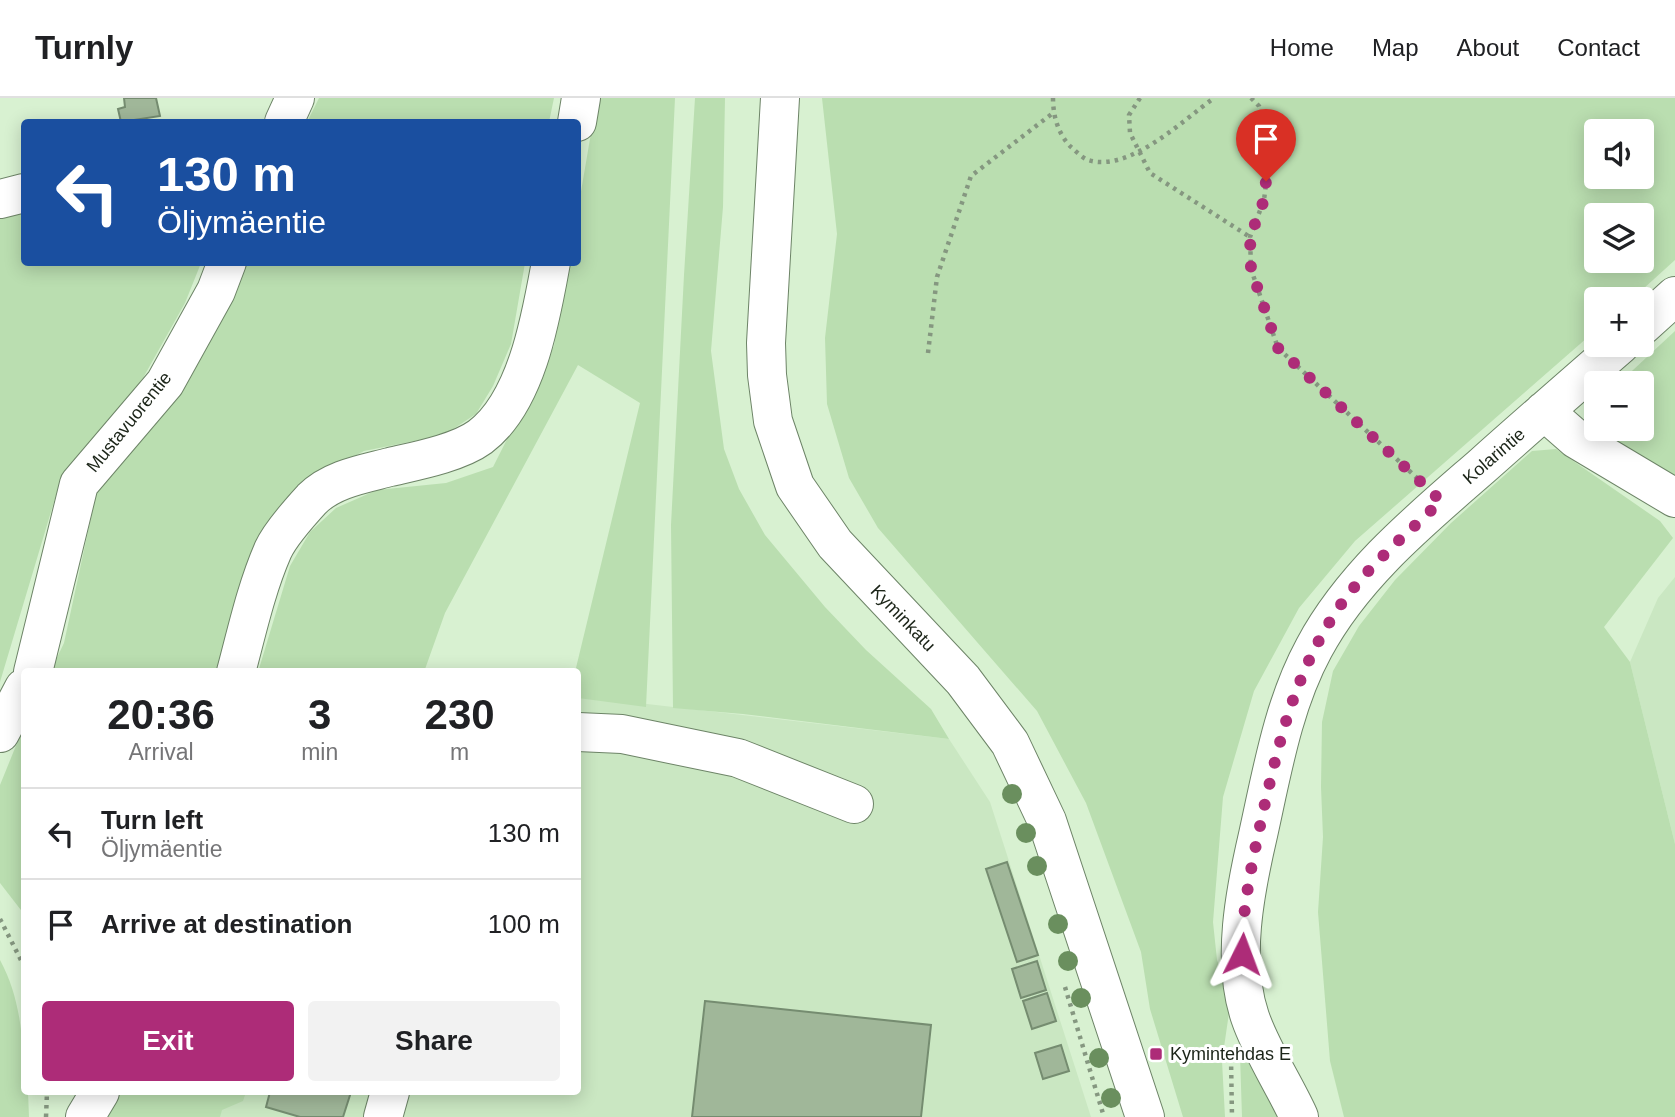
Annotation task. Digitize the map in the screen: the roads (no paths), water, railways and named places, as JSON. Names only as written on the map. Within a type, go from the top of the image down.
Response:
[{"type":"street","points":[[285,119],[295,98]]},
{"type":"street","points":[[578,119],[582,98]]},
{"type":"street","name":"Kyminkatu","points":[[780,98],[766,344],[773,421],[781,449],[795,486],[835,544],[963,680],[1010,743],[1047,821],[1145,1117]]},
{"type":"street","points":[[0,199],[21,194]]},
{"type":"street","name":"Mustavuorentie","points":[[34,668],[79,484],[165,383],[216,290],[225,266]]},
{"type":"street","points":[[237,668],[256,598],[274,547],[314,497],[346,478],[454,449],[480,437],[506,408],[526,368],[542,310],[550,266]]},
{"type":"street","points":[[1654,315],[1675,296]]},
{"type":"street","name":"Kolarintie","points":[[1298,1117],[1250,1017],[1242,975],[1242,933],[1253,858],[1279,742],[1295,691],[1313,649],[1339,606],[1371,569],[1441,501],[1606,357]]},
{"type":"street","points":[[1544,411],[1576,439],[1675,498]]},
{"type":"street","points":[[0,733],[21,694]]},
{"type":"street","points":[[581,732],[622,734],[738,758],[854,804]]},
{"type":"street","points":[[85,1117],[98,1095]]},
{"type":"street","points":[[383,1117],[389,1095]]},
{"type":"place","name":"Kymintehdas E","points":[[1156,1054]]}]
